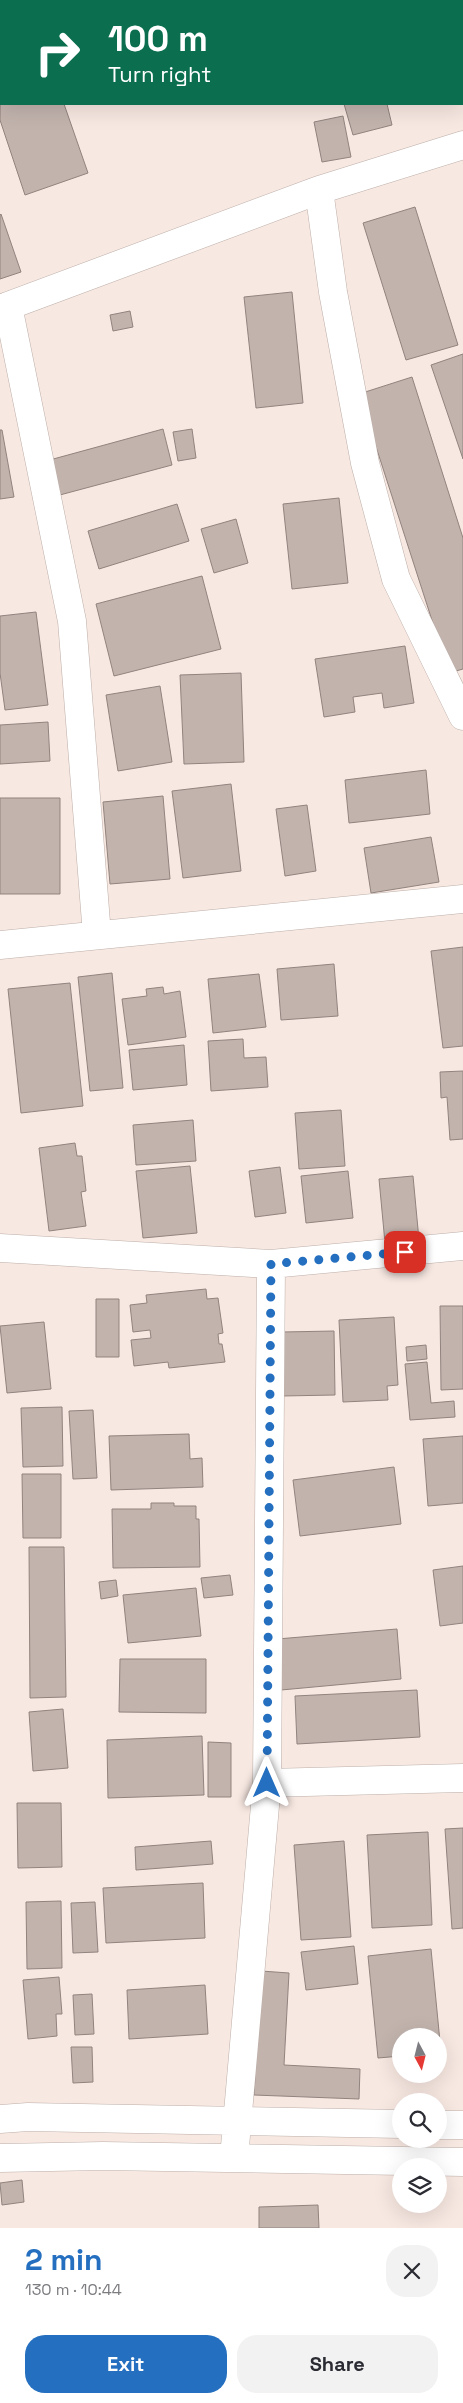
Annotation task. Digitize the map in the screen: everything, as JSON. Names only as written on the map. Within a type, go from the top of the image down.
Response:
[{"type":"street","points":[[98,936],[72,621],[4,307],[320,190],[463,145]]},
{"type":"street","points":[[320,190],[332,292],[365,463],[379,517],[396,579],[463,716]]},
{"type":"street","points":[[0,945],[463,899]]},
{"type":"street","points":[[0,1248],[271,1264],[463,1246]]},
{"type":"street","points":[[234,2158],[267,1783],[271,1264]]},
{"type":"street","points":[[267,1783],[463,1778]]},
{"type":"street","points":[[0,2119],[28,2117],[392,2124]]},
{"type":"street","points":[[447,2125],[463,2125]]},
{"type":"street","points":[[0,2158],[104,2156],[463,2162]]},
{"type":"building","points":[[0,105],[64,105],[88,173],[25,195],[0,120]]},
{"type":"building","points":[[344,105],[387,105],[392,125],[353,135]]},
{"type":"building","points":[[343,116],[351,157],[322,162],[314,122]]},
{"type":"building","points":[[415,207],[458,345],[406,360],[363,223]]},
{"type":"building","points":[[0,215],[21,272],[0,279]]},
{"type":"building","points":[[292,292],[303,403],[256,408],[244,297]]},
{"type":"building","points":[[130,311],[133,327],[113,331],[110,315]]},
{"type":"building","points":[[463,354],[463,459],[431,365]]},
{"type":"building","points":[[412,377],[463,538],[463,669],[449,673],[359,394]]},
{"type":"building","points":[[163,429],[172,465],[56,496],[46,461]]},
{"type":"building","points":[[192,429],[196,458],[178,461],[173,432]]},
{"type":"building","points":[[0,430],[2,430],[14,497],[0,499]]},
{"type":"building","points":[[339,498],[348,583],[292,589],[283,504]]},
{"type":"building","points":[[177,504],[189,541],[99,569],[88,531]]},
{"type":"building","points":[[236,519],[248,563],[214,573],[201,529]]},
{"type":"building","points":[[202,576],[221,649],[114,676],[96,604]]},
{"type":"building","points":[[36,612],[48,705],[5,710],[0,673],[0,616]]},
{"type":"building","points":[[405,646],[414,703],[384,708],[382,693],[353,697],[355,712],[324,717],[315,659]]},
{"type":"building","points":[[241,673],[244,762],[184,764],[180,675]]},
{"type":"building","points":[[160,686],[172,762],[118,771],[106,695]]},
{"type":"building","points":[[48,722],[50,761],[0,764],[0,725]]},
{"type":"building","points":[[426,770],[430,814],[349,823],[345,780]]},
{"type":"building","points":[[231,784],[241,871],[183,878],[172,791]]},
{"type":"building","points":[[163,796],[170,879],[110,884],[103,802]]},
{"type":"building","points":[[0,798],[60,798],[60,894],[0,894]]},
{"type":"building","points":[[307,805],[316,871],[285,876],[276,809]]},
{"type":"building","points":[[431,837],[439,882],[371,893],[364,848]]},
{"type":"building","points":[[463,947],[463,1046],[443,1048],[431,951]]},
{"type":"building","points":[[334,964],[338,1016],[281,1020],[277,969]]},
{"type":"building","points":[[112,973],[123,1088],[90,1091],[78,977]]},
{"type":"building","points":[[259,974],[266,1027],[213,1033],[208,979]]},
{"type":"building","points":[[70,983],[83,1106],[21,1113],[8,989]]},
{"type":"building","points":[[163,987],[164,994],[180,991],[186,1037],[128,1045],[122,999],[147,996],[146,989]]},
{"type":"building","points":[[243,1039],[244,1058],[266,1057],[268,1087],[211,1091],[208,1041]]},
{"type":"building","points":[[184,1045],[187,1085],[133,1090],[129,1050]]},
{"type":"building","points":[[463,1071],[463,1139],[450,1140],[447,1097],[441,1098],[440,1072]]},
{"type":"building","points":[[341,1110],[345,1166],[299,1169],[295,1113]]},
{"type":"building","points":[[193,1120],[196,1161],[136,1165],[133,1125]]},
{"type":"building","points":[[75,1143],[77,1156],[82,1156],[86,1191],[81,1192],[86,1226],[49,1231],[39,1148]]},
{"type":"building","points":[[190,1166],[197,1233],[143,1238],[136,1171]]},
{"type":"building","points":[[280,1167],[286,1213],[255,1217],[249,1171]]},
{"type":"building","points":[[348,1171],[353,1218],[306,1223],[301,1176]]},
{"type":"building","points":[[413,1176],[419,1240],[385,1243],[379,1179]]},
{"type":"building","points":[[206,1289],[207,1299],[218,1298],[223,1333],[218,1334],[219,1344],[222,1344],[225,1362],[169,1368],[168,1362],[134,1366],[131,1340],[151,1338],[150,1330],[133,1332],[130,1305],[147,1303],[146,1295]]},
{"type":"building","points":[[96,1299],[119,1299],[119,1357],[96,1357]]},
{"type":"building","points":[[440,1306],[463,1306],[463,1389],[441,1390]]},
{"type":"building","points":[[394,1317],[398,1385],[387,1386],[388,1400],[343,1402],[339,1320]]},
{"type":"building","points":[[44,1322],[51,1389],[7,1393],[0,1326]]},
{"type":"building","points":[[334,1331],[335,1395],[282,1396],[282,1332]]},
{"type":"building","points":[[426,1345],[427,1359],[407,1361],[406,1347]]},
{"type":"building","points":[[427,1362],[431,1403],[454,1401],[455,1417],[410,1420],[405,1364]]},
{"type":"building","points":[[62,1407],[63,1466],[23,1467],[21,1408]]},
{"type":"building","points":[[93,1410],[97,1478],[73,1479],[69,1411]]},
{"type":"building","points":[[189,1434],[190,1459],[202,1458],[203,1487],[111,1490],[109,1436]]},
{"type":"building","points":[[463,1436],[463,1503],[428,1506],[423,1439]]},
{"type":"building","points":[[394,1467],[401,1524],[300,1536],[293,1480]]},
{"type":"building","points":[[22,1474],[61,1474],[61,1538],[23,1538]]},
{"type":"building","points":[[151,1503],[174,1503],[174,1506],[196,1506],[196,1519],[199,1519],[200,1567],[113,1568],[112,1509],[151,1509]]},
{"type":"building","points":[[29,1547],[64,1547],[66,1697],[30,1698]]},
{"type":"building","points":[[463,1566],[463,1623],[440,1626],[433,1570]]},
{"type":"building","points":[[230,1575],[233,1595],[204,1598],[201,1578]]},
{"type":"building","points":[[116,1580],[118,1596],[101,1599],[99,1582]]},
{"type":"building","points":[[196,1588],[201,1636],[128,1643],[123,1595]]},
{"type":"building","points":[[397,1629],[401,1679],[281,1690],[277,1639]]},
{"type":"building","points":[[120,1659],[206,1659],[206,1713],[119,1712]]},
{"type":"building","points":[[417,1690],[420,1737],[297,1744],[295,1696]]},
{"type":"building","points":[[63,1709],[68,1768],[33,1771],[29,1712]]},
{"type":"building","points":[[202,1736],[204,1795],[108,1798],[107,1740]]},
{"type":"building","points":[[208,1742],[231,1743],[231,1797],[208,1797]]},
{"type":"building","points":[[17,1803],[61,1803],[62,1867],[18,1868]]},
{"type":"building","points":[[463,1828],[463,1928],[452,1929],[445,1829]]},
{"type":"building","points":[[428,1832],[432,1925],[372,1928],[367,1835]]},
{"type":"building","points":[[211,1841],[213,1864],[136,1870],[135,1847]]},
{"type":"building","points":[[344,1841],[351,1937],[301,1940],[294,1845]]},
{"type":"building","points":[[203,1883],[205,1938],[106,1943],[103,1888]]},
{"type":"building","points":[[61,1901],[62,1968],[27,1969],[26,1902]]},
{"type":"building","points":[[95,1902],[98,1952],[73,1953],[71,1903]]},
{"type":"building","points":[[354,1946],[358,1984],[306,1990],[301,1952]]},
{"type":"building","points":[[431,1949],[439,2028],[392,2028],[392,2057],[378,2058],[368,1956]]},
{"type":"building","points":[[261,1971],[289,1973],[284,2065],[360,2069],[359,2099],[254,2095]]},
{"type":"building","points":[[59,1977],[62,2014],[56,2014],[57,2036],[28,2039],[23,1980]]},
{"type":"building","points":[[205,1985],[208,2034],[129,2039],[127,1990]]},
{"type":"building","points":[[92,1994],[94,2034],[75,2035],[73,1995]]},
{"type":"building","points":[[71,2047],[92,2047],[93,2082],[73,2083]]},
{"type":"building","points":[[22,2180],[24,2202],[2,2205],[0,2183]]},
{"type":"building","points":[[318,2205],[319,2228],[259,2228],[259,2207]]},
{"type":"route","points":[[267,1783],[271,1264],[405,1252]]}]
